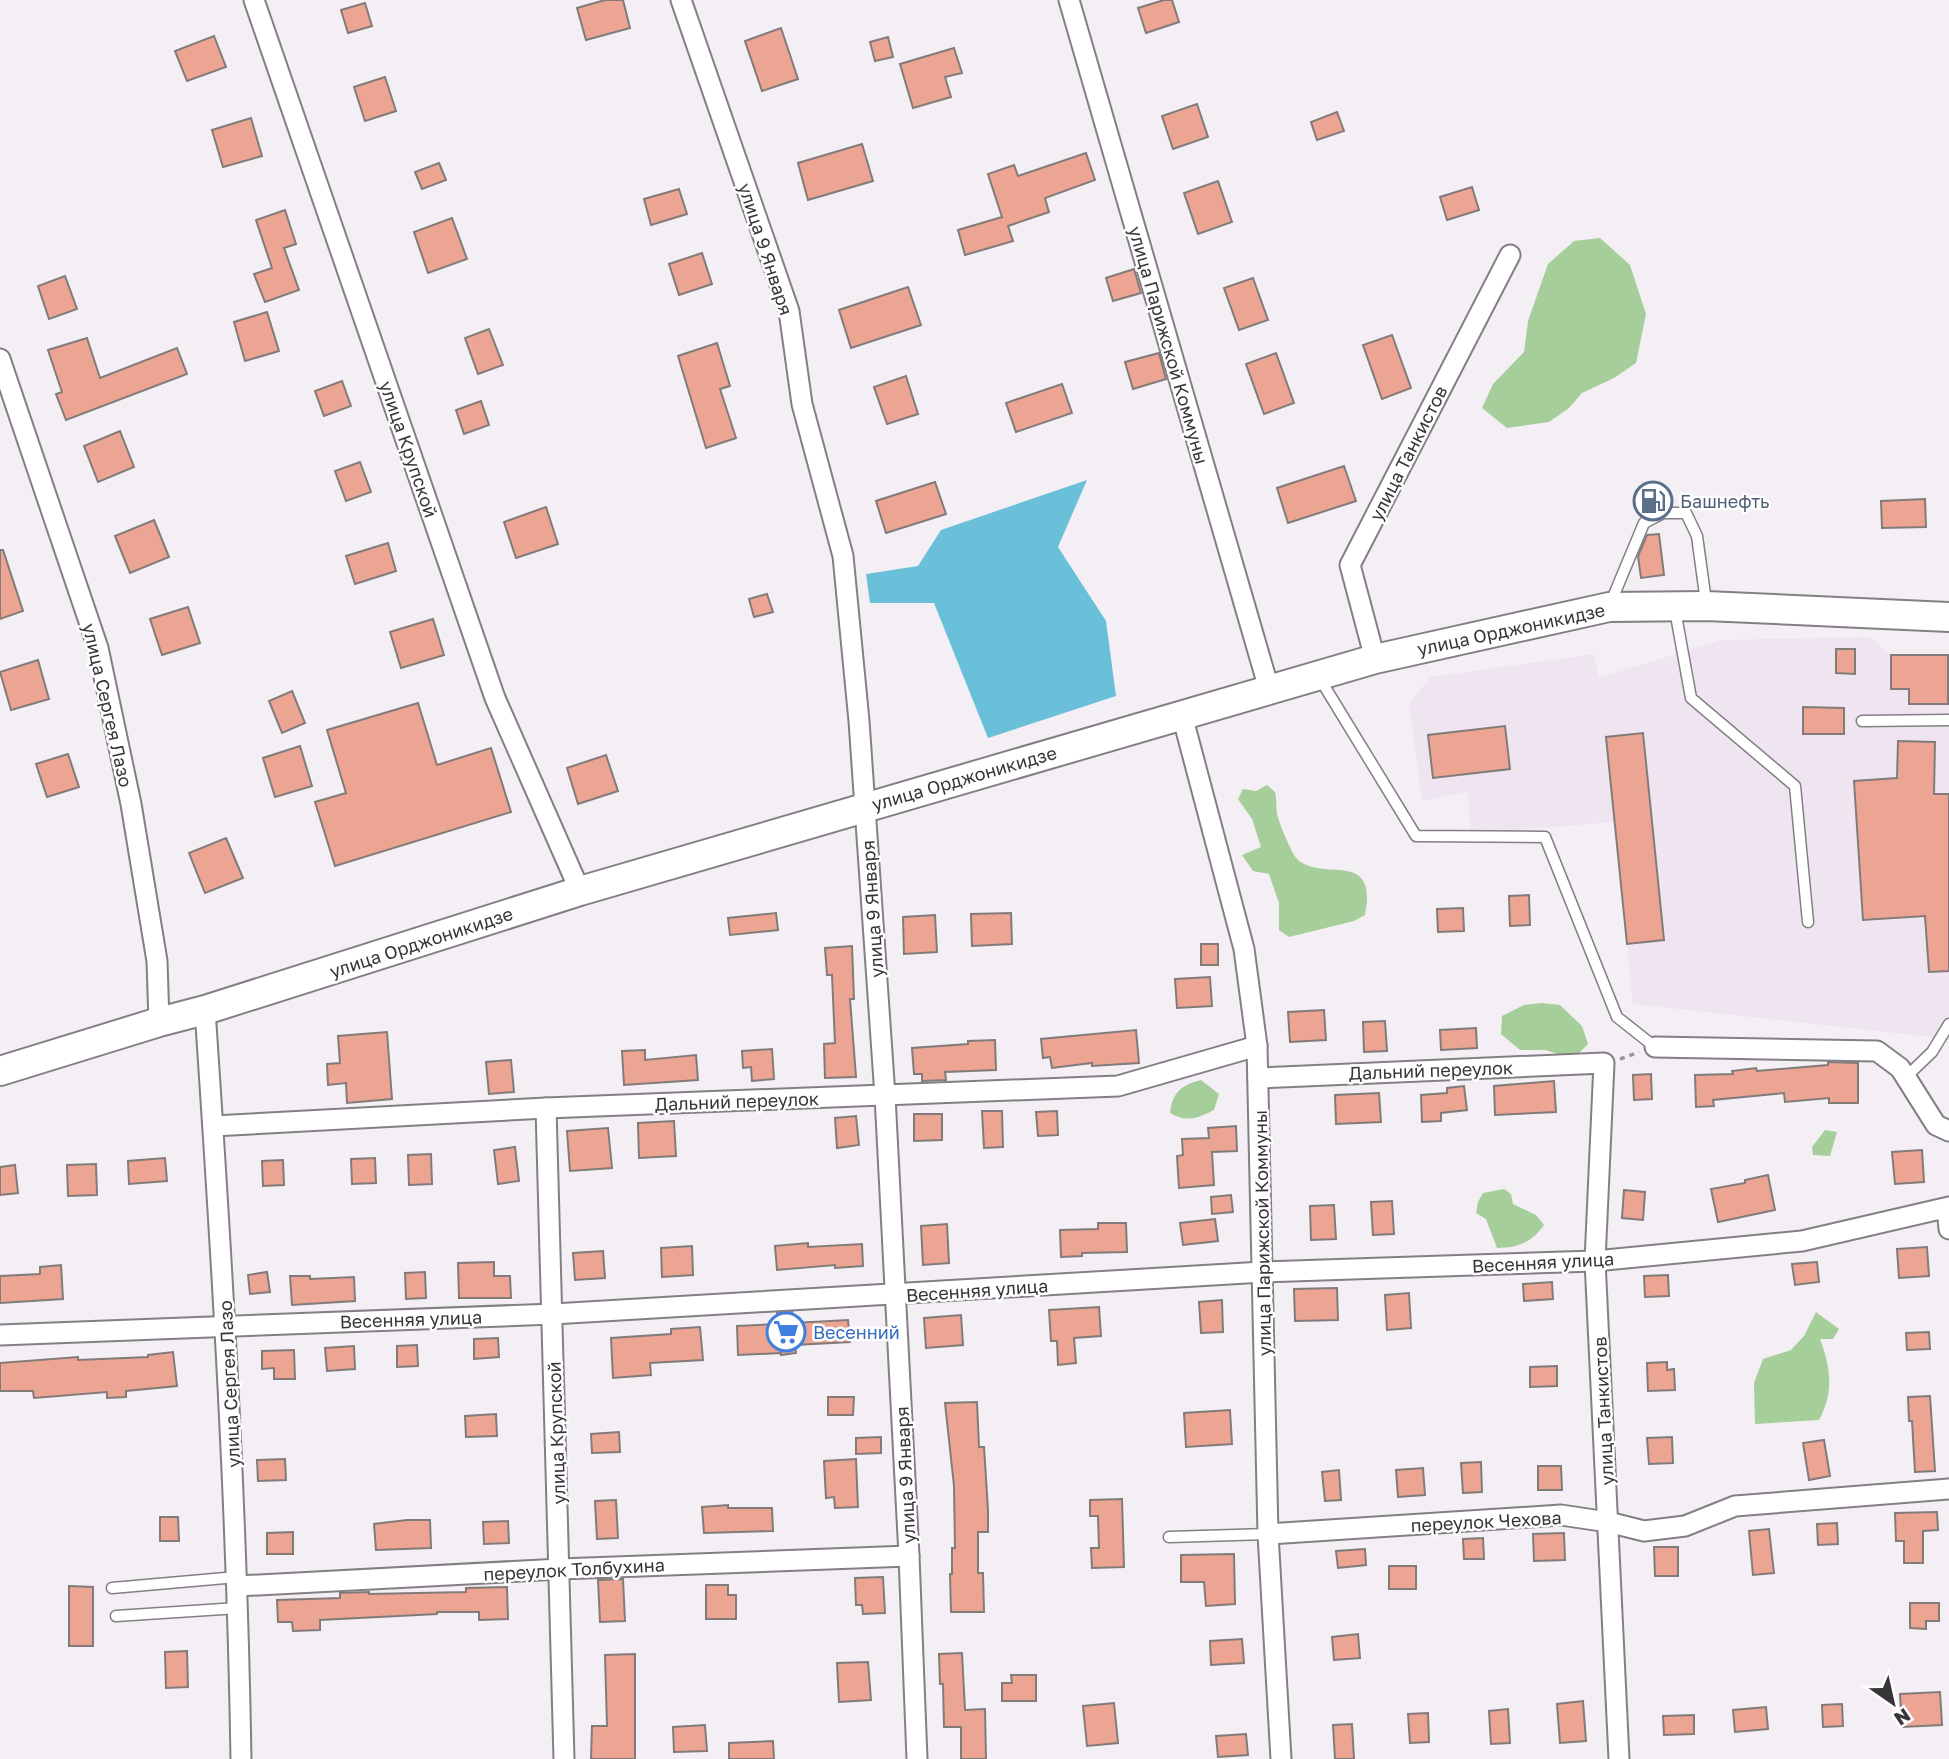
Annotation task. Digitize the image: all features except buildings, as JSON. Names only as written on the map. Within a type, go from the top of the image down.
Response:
[{"type":"main road","name":"улица Орджоникидзе","points":[[0,1071],[205,1010],[580,891],[1375,659],[1609,607],[1706,606],[1949,617]]},
{"type":"street","name":"улица Крупской","points":[[254,0],[495,698],[580,891]]},
{"type":"street","name":"улица 9 Января","points":[[681,0],[789,311],[802,404],[844,556],[859,721],[885,1096],[897,1294],[917,1759]]},
{"type":"street","name":"улица Парижской Коммуны","points":[[1069,0],[1269,690]]},
{"type":"street","name":"улица Танкистов","points":[[1375,659],[1350,565],[1510,255]]},
{"type":"street","name":"улица Сергея Лазо","points":[[0,359],[98,648],[131,804],[157,961],[159,1022]]},
{"type":"street","name":"улица Парижской Коммуны","points":[[1182,715],[1244,950],[1257,1046],[1268,1534],[1281,1759]]},
{"type":"street","name":"улица Сергея Лазо","points":[[205,1010],[226,1325],[238,1582],[241,1759]]},
{"type":"street","name":"Дальний переулок","points":[[213,1126],[546,1108],[1118,1086],[1257,1046]]},
{"type":"street","points":[[1655,1047],[1877,1051],[1900,1068],[1936,1125],[1949,1131]]},
{"type":"street","name":"улица Танкистов","points":[[1604,1063],[1595,1261],[1619,1759]]},
{"type":"street","name":"Дальний переулок","points":[[1258,1078],[1604,1063]]},
{"type":"street","name":"улица Крупской","points":[[546,1108],[564,1759]]},
{"type":"street","points":[[1948,1208],[1949,1229]]},
{"type":"street","name":"Весенняя улица","points":[[0,1335],[553,1314],[1263,1272],[1595,1261],[1802,1241],[1948,1208]]},
{"type":"street","name":"переулок Чехова","points":[[1268,1534],[1561,1515],[1644,1531],[1685,1526],[1735,1506],[1949,1489]]},
{"type":"street","name":"переулок Толбухина","points":[[238,1582],[909,1556]]},
{"type":"lane","points":[[1609,607],[1644,523],[1663,513],[1686,513],[1697,536],[1706,606]]},
{"type":"lane","points":[[1674,606],[1691,698],[1795,786],[1808,922]]},
{"type":"lane","points":[[1318,676],[1416,836],[1545,837],[1618,1017],[1655,1047]]},
{"type":"lane","points":[[1861,721],[1949,720]]},
{"type":"lane","points":[[1906,1077],[1931,1052],[1949,1024]]},
{"type":"lane","points":[[1169,1537],[1268,1534]]},
{"type":"lane","points":[[112,1588],[238,1582]]},
{"type":"lane","points":[[116,1616],[238,1608]]},
{"type":"path","points":[[1604,1063],[1655,1047]]},
{"type":"shaded area","points":[[1869,637],[1891,655],[1949,657],[1949,1039],[1633,1004],[1614,822],[1470,834],[1468,792],[1422,801],[1409,705],[1430,677],[1594,654],[1599,678],[1720,640]]},
{"type":"green space","points":[[1600,238],[1630,265],[1646,314],[1636,363],[1614,378],[1582,393],[1569,408],[1549,422],[1507,428],[1482,408],[1493,384],[1524,352],[1528,321],[1548,264],[1574,241]]},
{"type":"green space","points":[[1267,785],[1275,792],[1278,818],[1295,857],[1309,866],[1357,874],[1364,882],[1367,895],[1365,915],[1354,921],[1289,937],[1279,930],[1279,903],[1269,874],[1253,871],[1242,855],[1261,847],[1252,819],[1238,799],[1243,789],[1256,791]]},
{"type":"green space","points":[[1524,1005],[1560,1005],[1582,1026],[1588,1044],[1579,1053],[1565,1056],[1545,1050],[1520,1050],[1501,1034],[1502,1016]]},
{"type":"green space","points":[[1201,1080],[1219,1094],[1214,1110],[1192,1118],[1181,1118],[1170,1113],[1179,1090]]},
{"type":"green space","points":[[1825,1130],[1837,1132],[1830,1156],[1813,1155],[1812,1147]]},
{"type":"green space","points":[[1504,1189],[1511,1194],[1513,1204],[1536,1215],[1544,1225],[1535,1236],[1524,1243],[1497,1248],[1486,1219],[1476,1213],[1483,1193]]},
{"type":"green space","points":[[1816,1312],[1839,1329],[1833,1339],[1820,1339],[1827,1360],[1829,1390],[1819,1420],[1755,1424],[1754,1383],[1763,1359],[1791,1350],[1804,1336]]},
{"type":"water","points":[[1087,480],[1058,547],[1106,621],[1116,696],[988,738],[934,603],[870,603],[866,574],[918,566],[941,530]]},
{"type":"place","name":"Башнефть","points":[[1653,501]]},
{"type":"place","name":"Весенний","points":[[786,1332]]}]
